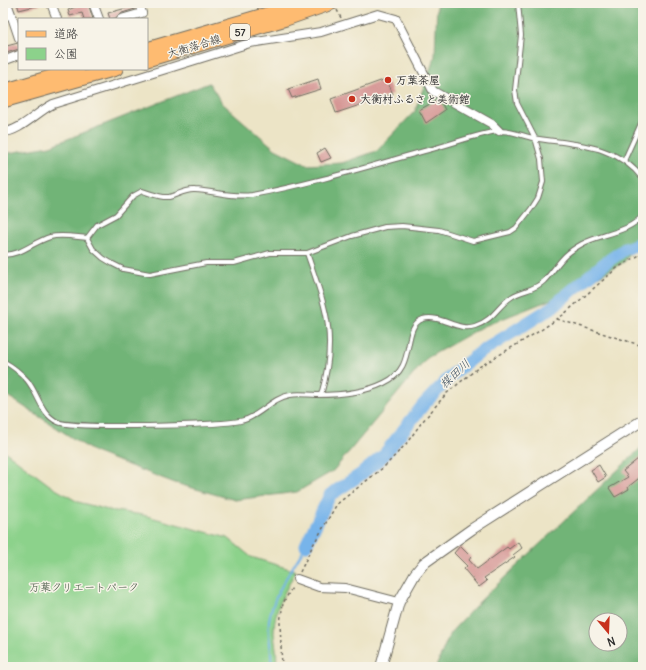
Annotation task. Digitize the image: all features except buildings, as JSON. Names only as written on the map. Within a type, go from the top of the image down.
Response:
[{"type":"main road","name":"大衡落合線","points":[[148,49],[306,3]]},
{"type":"main road","name":"大衡落合線","points":[[148,60],[335,6]]},
{"type":"main road","points":[[3,91],[75,70]]},
{"type":"main road","points":[[3,101],[112,70]]},
{"type":"street","points":[[7,3],[7,15],[18,36]]},
{"type":"street","points":[[51,3],[57,18]]},
{"type":"street","points":[[93,3],[99,18]]},
{"type":"street","points":[[124,18],[142,13],[138,3]]},
{"type":"street","points":[[3,132],[16,130],[37,113],[52,104],[250,43],[321,32],[378,14],[396,19],[433,91],[492,124],[499,131]]},
{"type":"street","points":[[3,61],[18,55]]},
{"type":"street","points":[[381,667],[399,602],[415,574],[434,555],[643,420]]},
{"type":"street","points":[[297,579],[319,587],[345,588],[399,602]]},
{"type":"lane","points":[[87,238],[93,249],[102,258],[112,264],[123,269],[150,274],[206,263],[234,263],[270,253],[307,253],[370,230],[391,227],[402,226],[439,230],[473,241],[510,232],[522,221],[531,209],[541,190],[543,172],[535,138],[520,112],[515,90],[521,35],[518,3]]},
{"type":"lane","points":[[624,161],[643,119]]},
{"type":"lane","points":[[87,238],[97,225],[116,215],[133,196],[142,191],[162,197],[168,197],[186,190],[195,190],[222,195],[252,195],[363,168],[499,131],[586,145],[615,155],[624,161],[643,179]]},
{"type":"lane","points":[[3,361],[18,370],[27,380],[51,418],[65,425],[236,422],[252,416],[283,396],[292,394],[321,395],[362,390],[394,378],[404,365],[413,328],[418,322],[426,318],[434,319],[462,328],[480,324],[496,313],[513,296],[538,286],[559,260],[570,251],[584,243],[632,224],[643,215]]},
{"type":"lane","points":[[3,255],[18,253],[52,236],[62,235],[87,238]]},
{"type":"lane","points":[[307,253],[320,293],[329,330],[330,356],[321,395]]},
{"type":"path","points":[[335,6],[342,22]]},
{"type":"path","points":[[282,667],[280,623],[283,603],[297,579],[313,545],[337,504],[384,467],[406,444],[422,422],[447,393],[479,367],[542,330],[617,268],[643,253]]},
{"type":"path","points":[[557,319],[643,346]]},
{"type":"green space","points":[[437,3],[643,3],[643,228],[641,240],[624,262],[575,290],[484,326],[427,358],[333,471],[297,492],[235,500],[175,483],[94,452],[3,393],[3,154],[50,146],[209,83],[222,103],[275,149],[307,165],[342,163],[377,151],[415,111],[435,56]]},
{"type":"green space","points":[[643,446],[643,667],[436,667],[450,633],[481,600]]},
{"type":"green space","name":"万葉クリエートパーク","points":[[3,450],[52,487],[78,502],[108,510],[143,515],[228,538],[251,557],[296,571],[281,600],[274,624],[277,654],[276,667],[3,667]]},
{"type":"waterway","name":"楳田川","points":[[306,545],[330,495],[360,475],[383,456],[424,404],[454,373],[478,354],[551,308],[605,263],[625,249],[643,242]]},
{"type":"waterway","points":[[271,667],[269,638],[269,620],[271,610],[279,591],[306,545]]},
{"type":"place","name":"万葉茶屋","points":[[388,80]]},
{"type":"place","name":"大衡村ふるさと美術館","points":[[352,99]]}]
